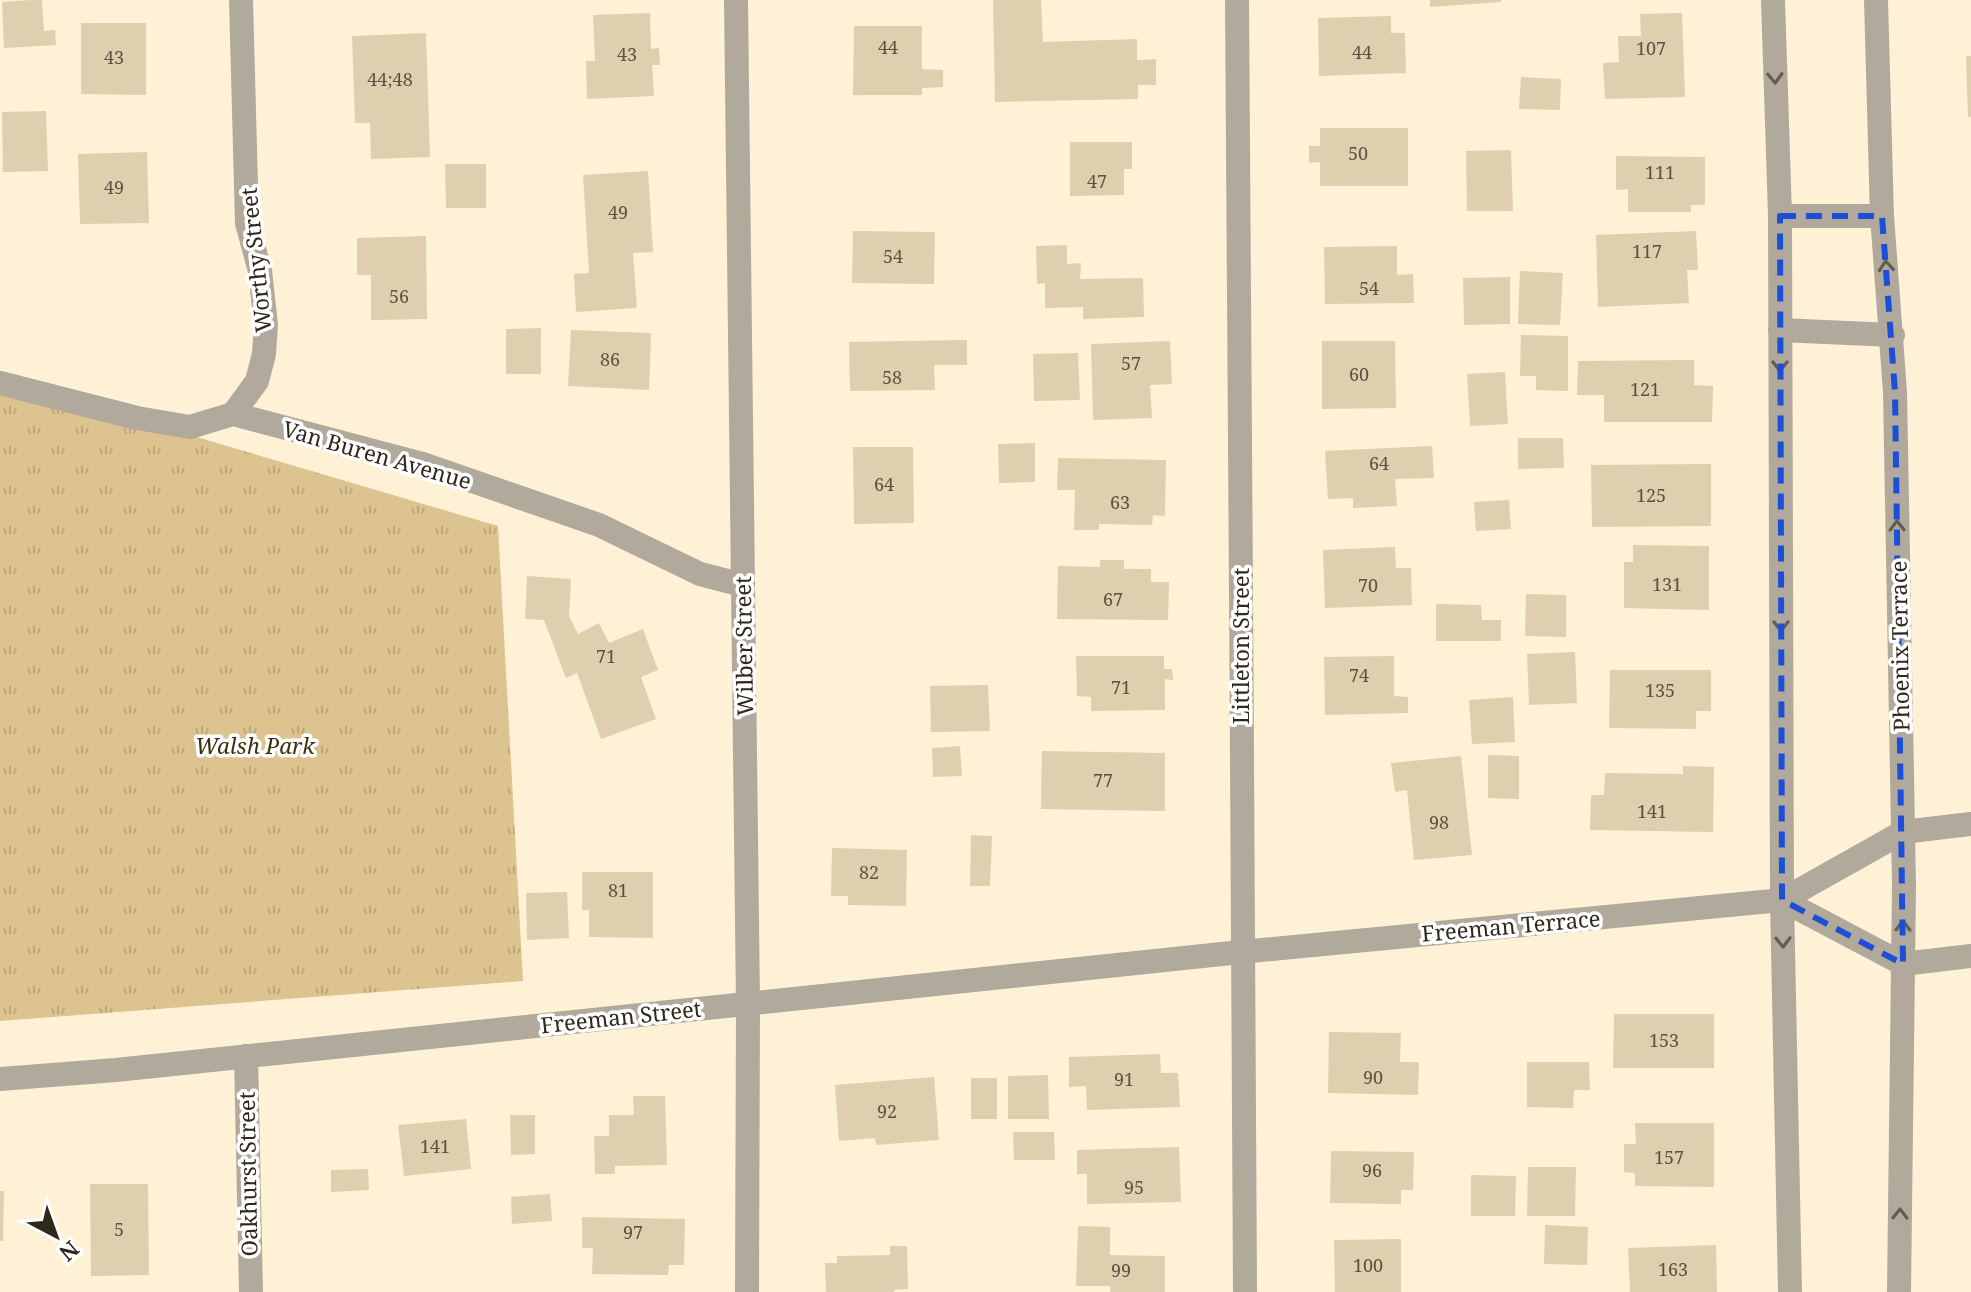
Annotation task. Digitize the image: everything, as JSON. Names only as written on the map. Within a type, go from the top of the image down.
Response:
[{"type":"street","name":"Worthy Street","points":[[233,414],[257,381],[264,354],[266,325],[260,271],[247,223],[241,0]]},
{"type":"street","name":"Wilber Street","points":[[736,0],[748,1004],[747,1292]]},
{"type":"street","name":"Littleton Street","points":[[1237,0],[1242,356],[1241,952],[1245,1292]]},
{"type":"street","points":[[1773,0],[1780,216],[1782,900],[1790,1292]]},
{"type":"street","name":"Phoenix Terrace","points":[[1876,0],[1882,216],[1893,335],[1903,832],[1899,1292]]},
{"type":"street","points":[[1780,216],[1882,216]]},
{"type":"street","points":[[1780,330],[1893,335]]},
{"type":"street","points":[[0,383],[137,418],[190,427],[233,414]]},
{"type":"street","name":"Van Buren Avenue","points":[[233,414],[423,464],[599,525],[700,574],[743,585]]},
{"type":"street","name":"Freeman Terrace","points":[[1241,952],[1782,900],[1903,832],[1971,824]]},
{"type":"street","points":[[1782,900],[1903,964],[1971,956]]},
{"type":"street","name":"Freeman Street","points":[[0,1079],[1241,952]]},
{"type":"street","name":"Oakhurst Street","points":[[246,1056],[251,1292]]},
{"type":"highlighted area","points":[[1780,216],[1882,216],[1895,392],[1903,964],[1782,900]]},
{"type":"green space","name":"Walsh Park","points":[[0,379],[498,526],[523,981],[0,1021]]},
{"type":"building","points":[[42,0],[44,31],[55,30],[56,45],[4,48],[2,2]]},
{"type":"building","points":[[993,0],[1041,0],[1043,42],[1137,39],[1137,60],[1156,59],[1156,85],[1138,85],[1138,99],[995,102]]},
{"type":"building","points":[[1430,0],[1501,0],[1501,2],[1430,7]]},
{"type":"building","points":[[650,13],[651,49],[659,48],[660,65],[652,65],[654,96],[587,99],[586,61],[595,61],[593,15]]},
{"type":"building","points":[[1682,13],[1685,97],[1605,99],[1603,63],[1619,62],[1618,36],[1641,36],[1640,14]]},
{"type":"building","points":[[1391,16],[1391,33],[1405,33],[1406,73],[1319,76],[1318,18]]},
{"type":"building","points":[[81,23],[146,23],[146,95],[81,94]]},
{"type":"building","points":[[854,26],[922,26],[922,69],[943,70],[943,87],[922,88],[922,95],[853,95]]},
{"type":"building","points":[[426,33],[430,157],[371,159],[370,123],[355,123],[352,36]]},
{"type":"building","points":[[1966,56],[1971,56],[1971,117],[1968,117]]},
{"type":"building","points":[[1521,77],[1561,79],[1560,110],[1519,109]]},
{"type":"building","points":[[46,111],[48,171],[3,172],[2,112]]},
{"type":"building","points":[[1320,128],[1408,128],[1408,186],[1320,186],[1320,162],[1309,163],[1309,146],[1320,146]]},
{"type":"building","points":[[1070,142],[1132,142],[1132,169],[1124,169],[1124,195],[1070,196]]},
{"type":"building","points":[[1511,150],[1513,211],[1467,211],[1466,151]]},
{"type":"building","points":[[147,152],[149,223],[80,224],[78,154]]},
{"type":"building","points":[[1616,156],[1705,157],[1705,205],[1691,205],[1691,212],[1628,212],[1628,189],[1616,190]]},
{"type":"building","points":[[445,164],[486,164],[486,208],[446,208]]},
{"type":"building","points":[[648,171],[653,252],[633,253],[637,308],[576,312],[574,274],[589,273],[583,175]]},
{"type":"building","points":[[853,231],[935,232],[934,284],[852,283]]},
{"type":"building","points":[[1696,231],[1698,270],[1687,270],[1689,303],[1598,307],[1596,235]]},
{"type":"building","points":[[426,236],[427,319],[371,320],[371,275],[357,275],[357,238]]},
{"type":"building","points":[[1067,245],[1067,264],[1081,263],[1080,279],[1143,278],[1144,317],[1083,319],[1083,307],[1045,308],[1045,283],[1037,284],[1036,246]]},
{"type":"building","points":[[1397,246],[1397,275],[1413,274],[1414,303],[1325,304],[1324,247]]},
{"type":"building","points":[[1520,271],[1563,273],[1560,325],[1518,324]]},
{"type":"building","points":[[1510,277],[1510,324],[1464,325],[1463,278]]},
{"type":"building","points":[[541,328],[541,374],[506,374],[506,329]]},
{"type":"building","points":[[571,330],[651,333],[649,390],[568,386]]},
{"type":"building","points":[[1521,335],[1568,336],[1568,391],[1536,390],[1536,376],[1520,376]]},
{"type":"building","points":[[967,340],[967,365],[934,365],[935,390],[850,391],[849,342]]},
{"type":"building","points":[[1170,341],[1172,384],[1150,385],[1152,418],[1093,420],[1091,344]]},
{"type":"building","points":[[1322,341],[1395,341],[1396,408],[1322,409]]},
{"type":"building","points":[[1078,353],[1080,400],[1034,401],[1033,354]]},
{"type":"building","points":[[1694,360],[1694,385],[1713,386],[1712,422],[1604,422],[1604,395],[1577,395],[1578,361]]},
{"type":"building","points":[[1505,372],[1508,424],[1470,426],[1467,374]]},
{"type":"building","points":[[1518,438],[1563,438],[1564,468],[1518,469]]},
{"type":"building","points":[[1035,443],[1035,482],[999,483],[998,444]]},
{"type":"building","points":[[1432,446],[1434,478],[1395,479],[1397,506],[1353,508],[1353,498],[1328,499],[1325,451]]},
{"type":"building","points":[[853,447],[913,447],[914,523],[854,524]]},
{"type":"building","points":[[1058,458],[1166,460],[1165,516],[1153,515],[1152,525],[1099,524],[1099,530],[1074,530],[1075,490],[1057,490]]},
{"type":"building","points":[[1711,464],[1711,526],[1592,527],[1591,465]]},
{"type":"building","points":[[1509,500],[1511,529],[1476,531],[1474,502]]},
{"type":"building","points":[[1633,545],[1709,546],[1709,610],[1624,608],[1624,562],[1633,562]]},
{"type":"building","points":[[1395,547],[1396,568],[1411,568],[1412,605],[1325,608],[1323,550]]},
{"type":"building","points":[[1100,560],[1124,560],[1124,569],[1151,569],[1151,582],[1169,582],[1168,620],[1057,619],[1058,566],[1100,567]]},
{"type":"building","points":[[527,576],[571,579],[569,616],[578,634],[599,623],[609,643],[643,629],[658,670],[641,677],[656,719],[601,739],[577,673],[566,678],[544,620],[525,619]]},
{"type":"building","points":[[1526,594],[1566,595],[1566,637],[1525,636]]},
{"type":"building","points":[[1436,604],[1481,605],[1482,620],[1501,620],[1501,641],[1436,641]]},
{"type":"building","points":[[1575,652],[1577,703],[1529,705],[1527,654]]},
{"type":"building","points":[[1076,656],[1164,656],[1164,669],[1172,669],[1173,680],[1165,679],[1165,710],[1091,711],[1091,697],[1077,696]]},
{"type":"building","points":[[1394,656],[1394,696],[1408,697],[1408,713],[1325,715],[1324,657]]},
{"type":"building","points":[[1610,670],[1711,670],[1711,711],[1696,711],[1696,729],[1609,728]]},
{"type":"building","points":[[988,685],[990,731],[931,732],[930,686]]},
{"type":"building","points":[[1513,697],[1515,742],[1472,744],[1469,700]]},
{"type":"building","points":[[960,746],[962,776],[933,777],[932,748]]},
{"type":"building","points":[[1042,751],[1165,753],[1165,811],[1041,809]]},
{"type":"building","points":[[1488,755],[1519,756],[1519,799],[1488,798]]},
{"type":"building","points":[[1461,756],[1472,855],[1414,860],[1407,790],[1395,792],[1391,763]]},
{"type":"building","points":[[1683,766],[1714,767],[1713,832],[1590,830],[1591,795],[1604,795],[1605,773],[1683,774]]},
{"type":"building","points":[[971,835],[992,836],[990,886],[970,886]]},
{"type":"building","points":[[832,848],[907,850],[906,906],[848,905],[848,896],[831,896]]},
{"type":"building","points":[[582,872],[653,872],[653,938],[589,937],[589,910],[582,910]]},
{"type":"building","points":[[567,892],[569,938],[527,940],[526,893]]},
{"type":"building","points":[[1614,1014],[1714,1014],[1714,1068],[1613,1068]]},
{"type":"building","points":[[1329,1032],[1401,1033],[1400,1062],[1419,1062],[1418,1095],[1328,1093]]},
{"type":"building","points":[[1160,1054],[1161,1073],[1178,1073],[1180,1107],[1087,1110],[1086,1086],[1069,1087],[1069,1057]]},
{"type":"building","points":[[1527,1062],[1589,1062],[1590,1090],[1574,1090],[1573,1108],[1527,1107]]},
{"type":"building","points":[[1048,1075],[1049,1119],[1008,1119],[1008,1076]]},
{"type":"building","points":[[934,1077],[939,1140],[876,1145],[875,1138],[839,1141],[835,1085]]},
{"type":"building","points":[[971,1078],[997,1078],[997,1119],[971,1119]]},
{"type":"building","points":[[633,1096],[665,1096],[667,1165],[615,1166],[615,1174],[595,1174],[594,1136],[609,1136],[609,1115],[634,1115]]},
{"type":"building","points":[[510,1115],[535,1115],[535,1154],[511,1155]]},
{"type":"building","points":[[466,1119],[471,1169],[404,1176],[398,1125]]},
{"type":"building","points":[[1635,1123],[1714,1123],[1714,1187],[1635,1186],[1635,1173],[1624,1172],[1624,1144],[1636,1144]]},
{"type":"building","points":[[1013,1132],[1054,1132],[1055,1160],[1014,1160]]},
{"type":"building","points":[[1179,1147],[1181,1202],[1087,1204],[1087,1174],[1077,1174],[1077,1150]]},
{"type":"building","points":[[1331,1151],[1414,1152],[1413,1190],[1401,1190],[1401,1204],[1330,1203]]},
{"type":"building","points":[[1528,1167],[1576,1167],[1575,1216],[1527,1216]]},
{"type":"building","points":[[368,1169],[369,1190],[331,1192],[331,1170]]},
{"type":"building","points":[[1471,1175],[1516,1176],[1515,1216],[1471,1216]]},
{"type":"building","points":[[90,1184],[148,1184],[149,1275],[91,1276]]},
{"type":"building","points":[[0,1191],[4,1191],[3,1241],[0,1241]]},
{"type":"building","points":[[550,1194],[552,1221],[512,1224],[511,1197]]},
{"type":"building","points":[[582,1217],[685,1219],[684,1265],[669,1265],[668,1275],[592,1274],[593,1248],[582,1248]]},
{"type":"building","points":[[1545,1225],[1588,1227],[1587,1265],[1544,1264]]},
{"type":"building","points":[[1078,1226],[1110,1227],[1110,1255],[1165,1256],[1165,1292],[1110,1292],[1110,1286],[1076,1286]]},
{"type":"building","points":[[1401,1239],[1401,1292],[1335,1292],[1334,1240]]},
{"type":"building","points":[[1716,1245],[1717,1292],[1630,1292],[1628,1248]]},
{"type":"building","points":[[890,1246],[907,1246],[908,1289],[894,1292],[826,1292],[825,1263],[837,1263],[837,1256],[890,1255]]}]
